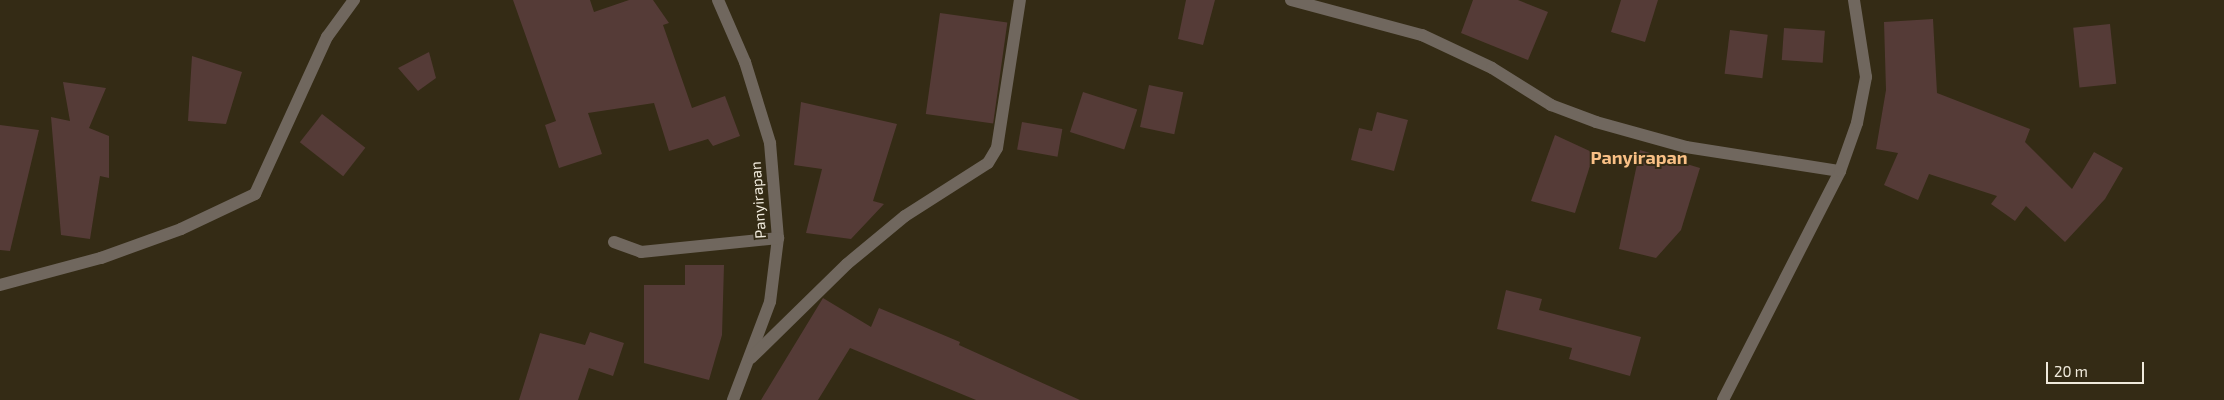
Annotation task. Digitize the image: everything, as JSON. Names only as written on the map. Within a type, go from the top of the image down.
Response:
[{"type":"street","points":[[0,285],[101,258],[181,229],[255,194],[324,43],[354,0]]},
{"type":"street","name":"Panyirapan","points":[[718,0],[745,62],[770,143],[778,238],[770,302],[751,358],[733,400]]},
{"type":"street","points":[[751,358],[847,264],[891,228],[988,163],[997,148],[1020,0]]},
{"type":"street","points":[[1291,0],[1422,35],[1492,68],[1550,105],[1596,122],[1686,146],[1840,171]]},
{"type":"street","points":[[1723,400],[1840,171],[1857,123],[1866,77],[1854,0]]},
{"type":"street","points":[[614,242],[641,252],[778,238]]},
{"type":"building","points":[[513,0],[590,0],[594,12],[629,0],[653,0],[669,23],[663,25],[692,108],[725,96],[740,136],[713,146],[708,139],[669,151],[654,103],[588,113],[602,154],[559,168],[545,125],[556,121]]},
{"type":"building","points":[[1186,0],[1215,0],[1203,45],[1178,39]]},
{"type":"building","points":[[1473,0],[1518,0],[1548,12],[1528,60],[1461,33]]},
{"type":"building","points":[[1621,0],[1658,0],[1645,42],[1611,32]]},
{"type":"building","points":[[940,13],[1007,22],[993,123],[926,114]]},
{"type":"building","points":[[1933,19],[1937,93],[2030,129],[2025,142],[2072,189],[2094,152],[2123,168],[2105,199],[2065,242],[2026,206],[2015,221],[1991,204],[1997,196],[1929,174],[1918,200],[1884,185],[1898,153],[1876,149],[1886,90],[1884,22]]},
{"type":"building","points":[[2110,24],[2116,84],[2079,88],[2073,28]]},
{"type":"building","points":[[1784,28],[1825,31],[1823,63],[1782,60]]},
{"type":"building","points":[[1730,30],[1768,35],[1762,78],[1725,74]]},
{"type":"building","points":[[429,52],[436,78],[418,91],[398,68]]},
{"type":"building","points":[[192,56],[242,72],[226,124],[188,121]]},
{"type":"building","points":[[63,82],[106,88],[89,128],[109,136],[109,178],[100,176],[90,239],[61,235],[51,117],[70,121]]},
{"type":"building","points":[[1149,85],[1183,92],[1174,134],[1140,127]]},
{"type":"building","points":[[1083,92],[1137,110],[1124,150],[1070,132]]},
{"type":"building","points":[[801,102],[897,124],[873,201],[884,204],[851,239],[806,233],[822,169],[794,165]]},
{"type":"building","points":[[1377,112],[1408,120],[1394,171],[1351,160],[1359,128],[1372,131]]},
{"type":"building","points":[[322,114],[365,148],[343,176],[300,142]]},
{"type":"building","points":[[1022,122],[1062,129],[1058,157],[1017,150]]},
{"type":"building","points":[[0,125],[39,130],[10,251],[0,250]]},
{"type":"building","points":[[1555,135],[1594,153],[1575,213],[1531,201]]},
{"type":"building","points":[[1640,150],[1700,168],[1681,230],[1656,258],[1619,249]]},
{"type":"building","points":[[685,265],[724,265],[722,335],[709,380],[644,363],[644,285],[685,285]]},
{"type":"building","points":[[1506,290],[1542,299],[1539,310],[1641,337],[1630,376],[1569,359],[1572,348],[1497,329]]},
{"type":"building","points":[[823,298],[871,327],[879,308],[960,342],[959,345],[1080,400],[976,400],[850,348],[818,400],[761,400]]},
{"type":"building","points":[[590,332],[624,343],[613,376],[589,368],[578,400],[519,400],[540,333],[585,345]]},
{"type":"district","name":"Panyirapan","points":[[1639,157]]}]
